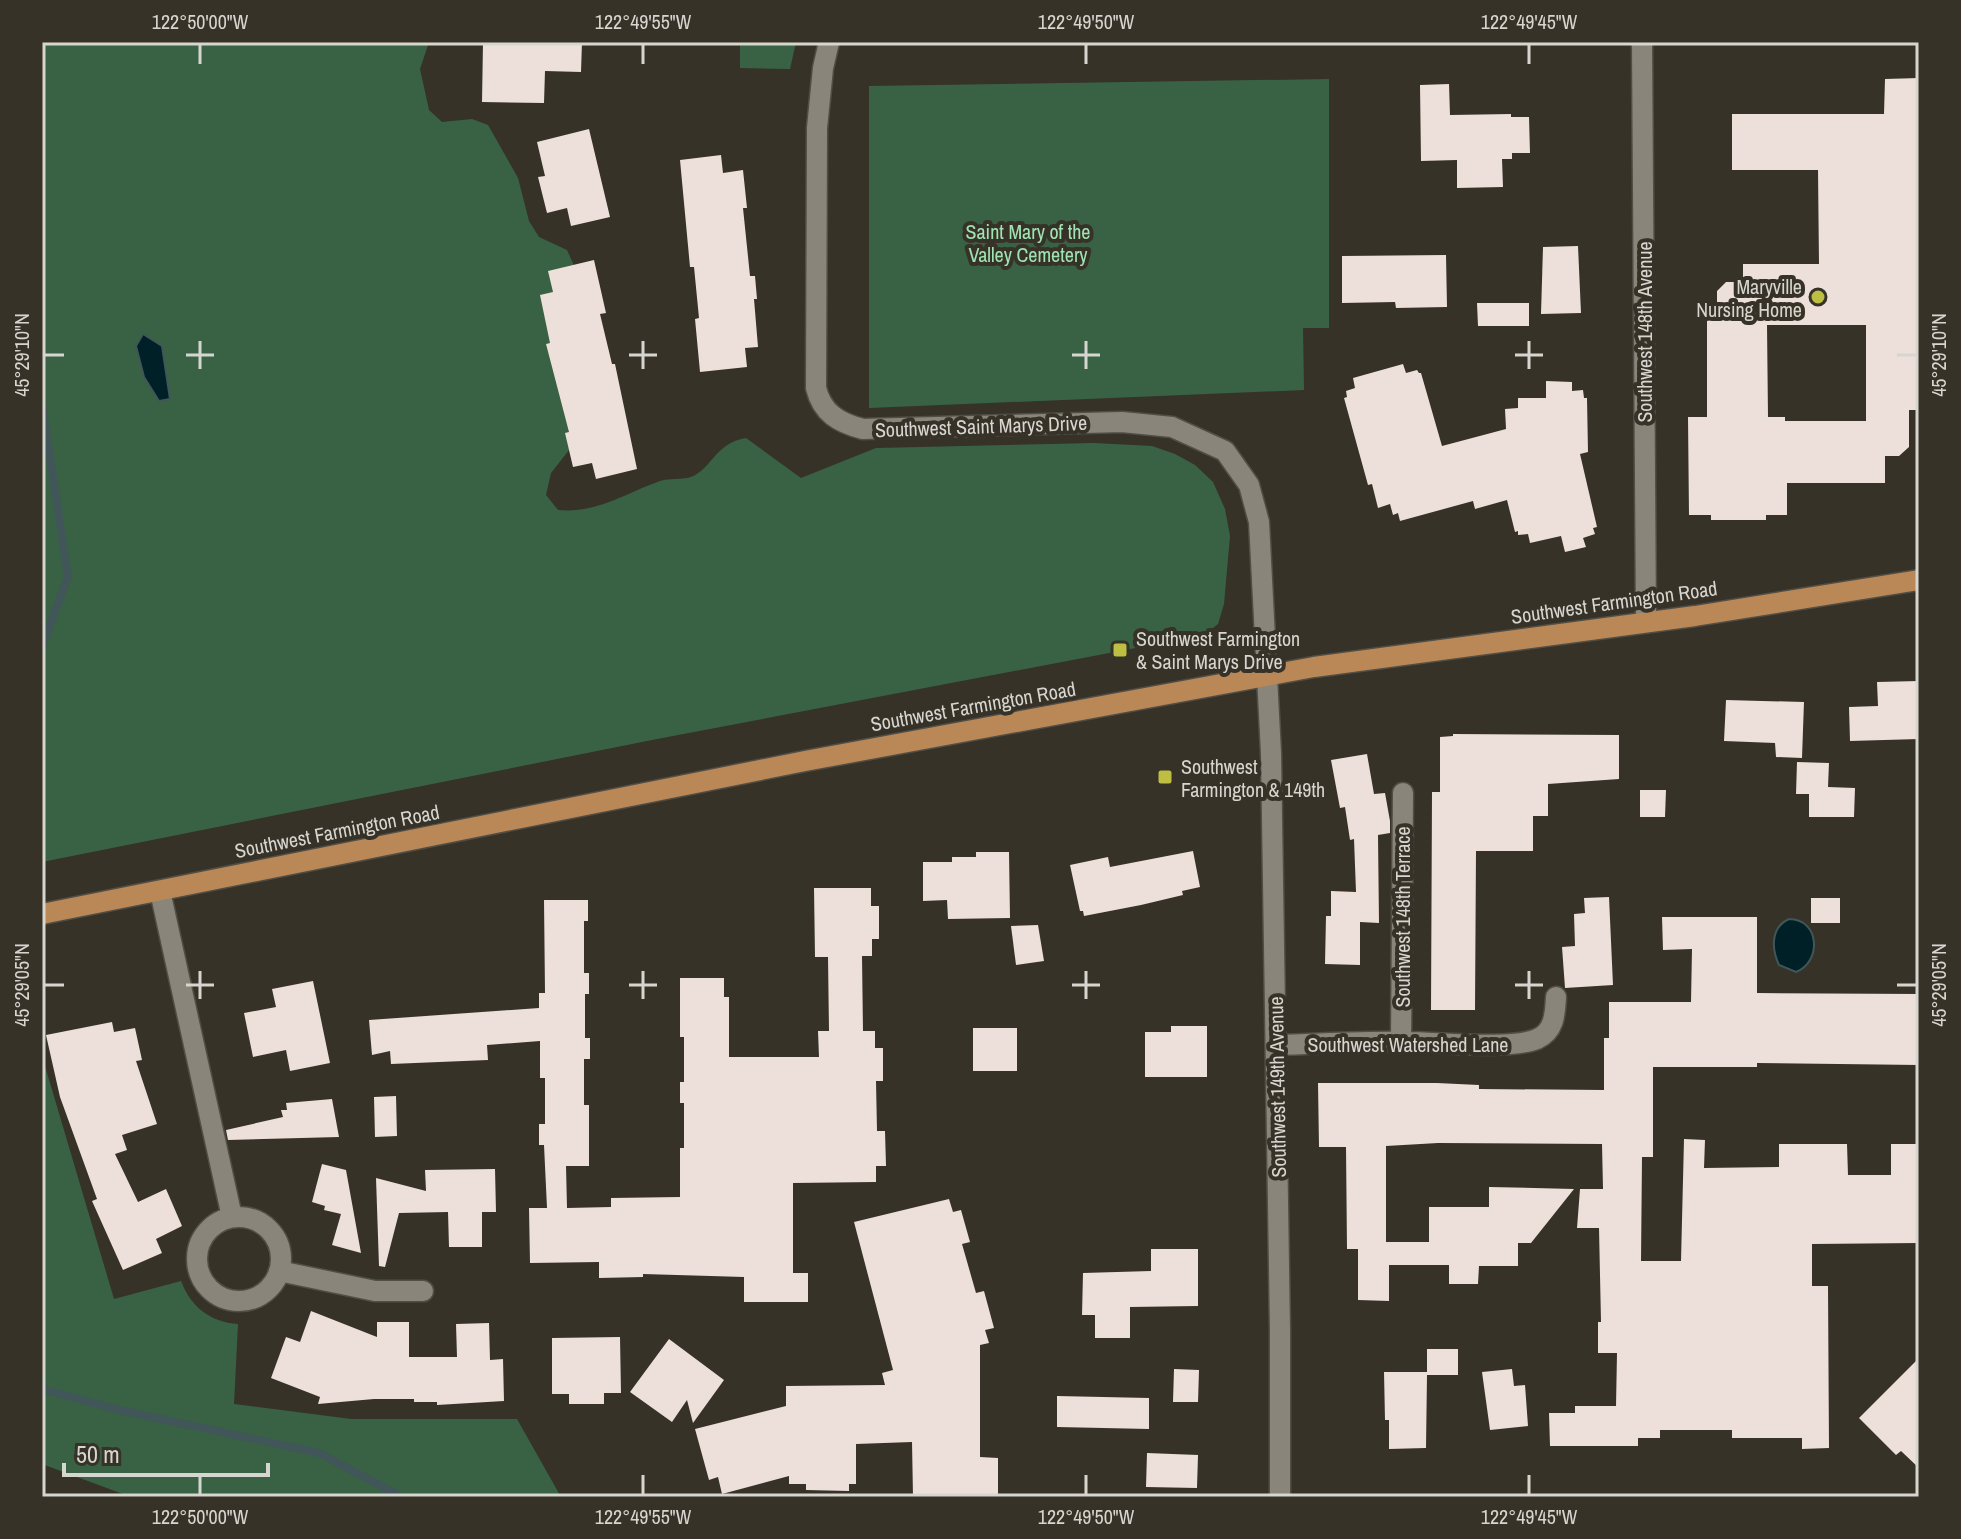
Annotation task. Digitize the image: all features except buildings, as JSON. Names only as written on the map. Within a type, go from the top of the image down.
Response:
[{"type":"main road","name":"Southwest Farmington Road","points":[[42,914],[805,761],[1314,667],[1919,580]]},
{"type":"street","name":"Southwest Saint Marys Drive","points":[[829,42],[817,128],[816,388],[822,405],[846,425],[863,429],[1122,422],[1172,427],[1225,451],[1249,485],[1257,511],[1266,677]]},
{"type":"street","name":"Southwest 148th Avenue","points":[[1642,42],[1646,621]]},
{"type":"street","name":"Southwest 149th Avenue","points":[[1266,677],[1271,767],[1276,1045],[1280,1497]]},
{"type":"street","name":"Southwest 148th Terrace","points":[[1401,1042],[1403,793]]},
{"type":"street","points":[[160,891],[232,1217]]},
{"type":"street","name":"Southwest Watershed Lane","points":[[1276,1045],[1401,1042],[1517,1044],[1537,1039],[1546,1033],[1553,1024],[1556,997]]},
{"type":"street","points":[[232,1217],[253,1219],[271,1231],[280,1251],[279,1271],[269,1288],[252,1299],[223,1297],[202,1277],[197,1259],[202,1240],[214,1225],[232,1217]]},
{"type":"street","points":[[279,1271],[375,1291],[423,1291]]},
{"type":"green space","points":[[42,42],[429,42],[420,69],[429,110],[442,122],[472,119],[488,125],[518,178],[529,221],[539,237],[567,250],[576,270],[573,445],[551,473],[546,495],[558,510],[598,506],[660,481],[691,477],[705,468],[727,445],[746,438],[801,478],[876,448],[1094,443],[1152,446],[1195,465],[1213,482],[1225,509],[1230,536],[1224,604],[1218,624],[1204,635],[657,739],[42,862]],"holes":[[[137,345],[162,346],[168,384],[159,401],[140,362]]]},
{"type":"green space","points":[[740,42],[796,42],[790,69],[740,68]]},
{"type":"green space","name":"Saint Mary of the Valley Cemetery","points":[[1329,79],[1329,328],[1303,328],[1304,390],[869,408],[869,86]]},
{"type":"green space","points":[[42,1056],[114,1299],[181,1281],[190,1298],[203,1312],[238,1324],[234,1404],[351,1419],[517,1419],[561,1497],[131,1497],[42,1464]]},
{"type":"water","points":[[143,334],[162,346],[170,399],[159,401],[144,377],[136,346]]},
{"type":"water","points":[[1789,919],[1807,926],[1814,942],[1810,960],[1796,972],[1779,965],[1775,952],[1776,933]]},
{"type":"waterway","points":[[42,404],[68,577],[42,646]]},
{"type":"waterway","points":[[42,1389],[119,1410],[319,1453],[402,1497]]},
{"type":"place","name":"Maryville Nursing Home","points":[[1818,297]]},
{"type":"place","name":"Southwest Farmington & Saint Marys Drive","points":[[1120,650]]},
{"type":"place","name":"Southwest Farmington & 149th","points":[[1165,777]]}]
